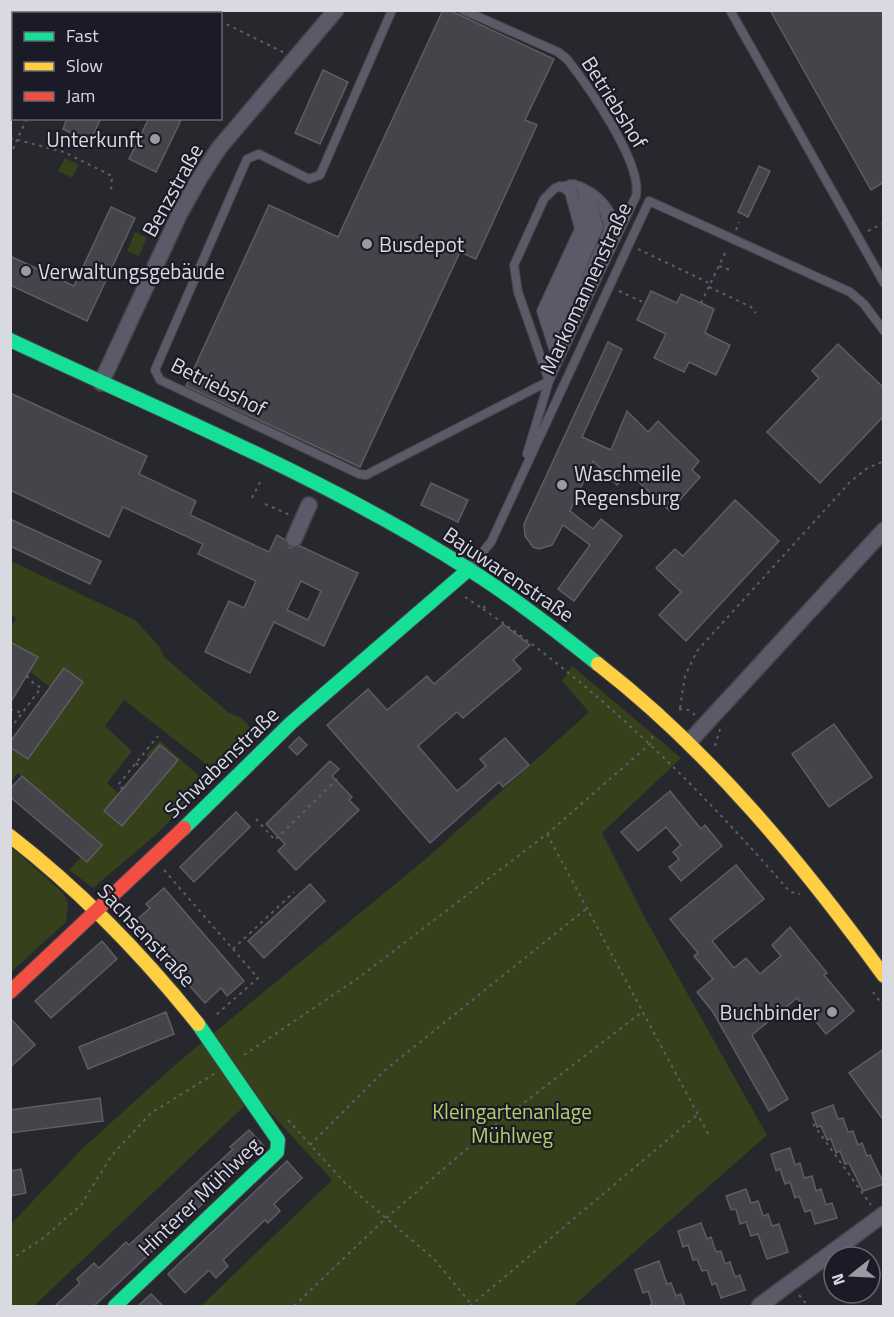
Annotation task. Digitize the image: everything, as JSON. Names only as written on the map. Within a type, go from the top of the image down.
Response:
[{"type":"street","name":"Benzstraße","points":[[101,383],[180,213],[199,179],[219,148],[336,10]]},
{"type":"street","name":"Bajuwarenstraße","points":[[10,340],[328,489],[405,531],[468,570],[564,635],[664,718],[767,824],[884,975]]},
{"type":"street","points":[[294,540],[309,505]]},
{"type":"street","points":[[689,742],[884,530]]},
{"type":"street","name":"Schwabenstraße","points":[[10,992],[291,723],[468,570]]},
{"type":"street","name":"Sachsenstraße","points":[[10,836],[97,911],[168,987],[237,1078]]},
{"type":"street","name":"Hinterer Mühlweg","points":[[115,1306],[277,1152],[278,1140],[237,1078]]},
{"type":"street","points":[[759,1306],[882,1215]]},
{"type":"lane","name":"Betriebshof","points":[[392,10],[320,175],[309,179],[259,154],[247,159],[156,366],[157,376],[160,380],[359,474],[366,475],[549,381]]},
{"type":"lane","name":"Betriebshof","points":[[463,10],[558,52],[573,66],[634,167],[637,179],[636,196],[549,381],[518,482]]},
{"type":"lane","points":[[730,10],[884,283]]},
{"type":"lane","points":[[549,381],[518,292],[514,266],[544,199],[555,188],[570,184],[590,191],[613,215],[617,238]]},
{"type":"lane","points":[[558,361],[548,313],[585,226],[570,184]]},
{"type":"lane","points":[[558,361],[541,311],[579,229],[569,192],[560,186]]},
{"type":"lane","name":"Betriebshof","points":[[558,361],[554,316],[591,230],[580,186]]},
{"type":"lane","name":"Betriebshof","points":[[558,361],[561,318],[599,226],[590,191]]},
{"type":"lane","name":"Betriebshof","points":[[558,361],[567,321],[607,232],[608,225],[600,199]]},
{"type":"lane","name":"Markomannenstraße","points":[[468,570],[491,542],[649,201],[850,292],[864,304],[884,331]]},
{"type":"path","points":[[222,22],[295,58]]},
{"type":"path","points":[[13,149],[26,120]]},
{"type":"path","points":[[10,138],[64,152],[112,176],[111,193]]},
{"type":"path","points":[[701,303],[739,222]]},
{"type":"path","points":[[858,237],[884,222]]},
{"type":"path","points":[[628,244],[751,307],[756,313]]},
{"type":"path","points":[[719,266],[733,271]]},
{"type":"path","points":[[609,286],[645,303]]},
{"type":"path","points":[[664,718],[679,709],[685,676],[697,651],[851,481],[866,468],[884,461]]},
{"type":"path","points":[[252,498],[260,482]]},
{"type":"path","points":[[265,504],[290,515]]},
{"type":"path","points":[[457,592],[561,667],[651,743],[746,841],[790,892],[801,894]]},
{"type":"path","points":[[483,609],[489,600]]},
{"type":"path","points":[[10,729],[41,688],[26,674]]},
{"type":"path","points":[[10,709],[22,713]]},
{"type":"path","points":[[10,1260],[42,1239],[81,1205],[112,1155],[151,1113],[228,1065],[357,978],[547,834],[651,743],[654,730],[662,738]]},
{"type":"path","points":[[123,789],[118,784],[158,736]]},
{"type":"path","points":[[136,763],[141,768]]},
{"type":"path","points":[[256,819],[275,840],[338,778]]},
{"type":"path","points":[[547,834],[710,1137]]},
{"type":"path","points":[[153,857],[258,978],[201,1028]]},
{"type":"path","points":[[232,949],[294,892]]},
{"type":"path","points":[[310,1144],[384,1071],[586,909]]},
{"type":"path","points":[[870,987],[884,1007]]},
{"type":"path","points":[[878,990],[884,998]]},
{"type":"path","points":[[294,1306],[386,1218],[495,1125],[642,1012]]},
{"type":"path","points":[[287,1119],[346,1184],[434,1259],[471,1306],[698,1115]]},
{"type":"path","points":[[813,1124],[882,1215]]},
{"type":"green space","points":[[65,158],[79,165],[72,178],[58,171]]},
{"type":"green space","points":[[135,232],[147,238],[139,256],[127,251]]},
{"type":"green space","points":[[11,561],[135,620],[159,646],[164,657],[229,713],[240,717],[246,723],[255,741],[220,775],[124,700],[105,726],[132,751],[107,783],[119,794],[104,812],[122,826],[178,760],[160,745],[149,758],[146,755],[160,741],[208,784],[152,838],[93,888],[69,870],[81,857],[87,862],[102,845],[18,773],[11,781],[11,747],[28,759],[83,682],[64,668],[50,687],[30,672],[38,657],[11,642],[11,628],[16,618],[11,615]]},
{"type":"green space","name":"Kleingartenanlage Mühlweg","points":[[572,666],[681,758],[602,833],[645,918],[767,1135],[573,1306],[201,1306],[332,1180],[255,1096],[34,1306],[11,1306],[11,1224],[83,1148],[176,1064],[427,858],[589,712],[562,681]]},
{"type":"green space","points":[[10,846],[63,893],[68,903],[66,922],[11,972]]},
{"type":"building","name":"Busdepot","points":[[443,10],[449,10],[554,59],[525,120],[537,125],[476,259],[460,252],[360,467],[186,386],[269,205],[338,237]]},
{"type":"building","points":[[770,10],[884,10],[884,182],[871,190]]},
{"type":"building","points":[[323,70],[348,82],[320,144],[295,133]]},
{"type":"building","name":"Unterkunft","points":[[66,120],[100,120],[90,142],[63,129]]},
{"type":"building","name":"Unterkunft","points":[[148,120],[181,120],[156,172],[129,159]]},
{"type":"building","points":[[759,166],[770,171],[748,217],[738,212]]},
{"type":"building","name":"Verwaltungsgebäude","points":[[111,207],[135,218],[87,321],[10,285],[10,256],[74,286]]},
{"type":"building","points":[[651,291],[677,303],[681,294],[714,309],[705,333],[730,345],[716,375],[689,362],[684,372],[654,358],[666,334],[637,320]]},
{"type":"building","points":[[608,342],[622,349],[582,437],[611,450],[627,411],[648,432],[658,421],[699,461],[692,470],[700,477],[670,511],[629,473],[617,485],[593,461],[570,511],[593,529],[601,519],[622,536],[574,601],[558,589],[590,545],[563,525],[552,545],[539,549],[533,547],[525,536],[524,524]]},
{"type":"building","points":[[838,344],[884,388],[884,416],[820,483],[767,432],[819,378],[812,371]]},
{"type":"building","points":[[10,393],[147,456],[139,474],[196,501],[190,515],[269,552],[277,535],[284,539],[290,548],[300,546],[358,573],[324,646],[274,622],[250,673],[205,652],[229,601],[244,608],[256,581],[198,554],[203,544],[123,507],[109,537],[10,490]],"holes":[[[301,581],[321,591],[308,620],[287,610]]]},
{"type":"building","points":[[431,483],[468,500],[458,522],[421,505]]},
{"type":"building","points":[[735,500],[779,541],[686,641],[659,615],[681,592],[656,568],[675,549],[683,556]]},
{"type":"building","points":[[10,519],[101,561],[90,584],[10,546]]},
{"type":"building","points":[[503,624],[530,645],[513,660],[521,669],[463,718],[457,712],[418,746],[457,791],[486,766],[480,759],[505,738],[529,765],[503,787],[499,782],[430,843],[327,725],[368,689],[387,710],[427,676],[434,684]]},
{"type":"building","points":[[10,642],[38,657],[10,703]]},
{"type":"building","points":[[64,668],[83,682],[28,759],[10,747],[10,742]]},
{"type":"building","points":[[834,724],[872,777],[829,807],[792,754]]},
{"type":"building","points":[[299,737],[307,745],[297,755],[289,747]]},
{"type":"building","points":[[160,745],[178,760],[122,826],[104,811]]},
{"type":"building","points":[[330,761],[339,769],[332,776],[352,797],[349,800],[359,810],[296,870],[278,851],[285,844],[266,824]]},
{"type":"building","points":[[22,776],[102,845],[87,862],[10,797],[10,789]]},
{"type":"building","points":[[670,791],[701,829],[705,825],[722,846],[681,881],[669,867],[679,859],[673,852],[681,845],[666,827],[638,851],[621,832]]},
{"type":"building","points":[[236,812],[250,827],[194,882],[180,867]]},
{"type":"building","points":[[736,865],[764,899],[712,941],[734,968],[746,958],[760,974],[781,956],[772,945],[790,927],[827,973],[824,975],[854,1011],[826,1034],[797,998],[752,1035],[788,1099],[769,1111],[713,1012],[697,992],[713,979],[694,956],[698,953],[670,919]]},
{"type":"building","points":[[310,884],[325,901],[264,958],[248,941]]},
{"type":"building","points":[[164,888],[244,981],[227,996],[221,988],[205,1003],[133,923],[150,908],[146,904]]},
{"type":"building","points":[[102,941],[117,959],[51,1018],[35,1001]]},
{"type":"building","points":[[166,1012],[174,1034],[88,1069],[79,1047]]},
{"type":"building","points":[[10,1018],[35,1045],[10,1067]]},
{"type":"building","points":[[884,1049],[884,1121],[849,1073]]},
{"type":"building","points":[[100,1098],[103,1121],[10,1133],[10,1110]]},
{"type":"building","points":[[833,1105],[838,1119],[843,1118],[848,1132],[853,1131],[858,1145],[862,1143],[867,1156],[870,1155],[884,1184],[863,1191],[849,1163],[845,1164],[840,1151],[836,1153],[831,1139],[827,1140],[821,1126],[817,1127],[812,1113]]},
{"type":"building","points":[[249,1130],[264,1146],[94,1306],[55,1306],[80,1283],[77,1279],[94,1263],[99,1268],[126,1242],[129,1245],[233,1149],[230,1147]]},
{"type":"building","points":[[790,1148],[795,1165],[800,1163],[804,1178],[812,1176],[816,1191],[821,1189],[826,1205],[832,1203],[837,1218],[815,1224],[811,1210],[805,1212],[799,1196],[795,1198],[790,1182],[785,1184],[780,1169],[776,1171],[771,1154]]},
{"type":"building","points":[[287,1161],[302,1178],[274,1204],[280,1211],[268,1223],[265,1220],[223,1260],[228,1266],[216,1278],[209,1270],[185,1293],[168,1274]]},
{"type":"building","points":[[21,1169],[26,1193],[10,1196],[10,1171]]},
{"type":"building","points":[[746,1189],[751,1203],[758,1201],[763,1216],[768,1214],[772,1226],[779,1224],[788,1252],[767,1259],[758,1234],[751,1236],[746,1222],[740,1224],[736,1209],[731,1210],[726,1196]]},
{"type":"building","points":[[701,1223],[707,1239],[711,1237],[716,1252],[721,1251],[725,1264],[730,1262],[735,1277],[740,1275],[745,1290],[721,1298],[716,1283],[712,1285],[707,1270],[702,1271],[697,1259],[693,1260],[688,1245],[683,1247],[678,1231]]},
{"type":"building","points":[[659,1261],[667,1284],[671,1283],[676,1296],[681,1294],[685,1306],[650,1306],[652,1303],[648,1291],[643,1293],[635,1270]]},
{"type":"building","points":[[151,1294],[163,1306],[138,1306]]},
{"type":"traffic: fast","points":[[10,340],[246,448],[418,538],[537,616],[598,664]]},
{"type":"traffic: fast","points":[[184,828],[291,723],[468,570]]},
{"type":"traffic: fast","points":[[115,1306],[277,1152],[278,1140],[198,1024]]},
{"type":"traffic: slow","points":[[598,664],[678,733],[752,810],[820,891],[884,976]]},
{"type":"traffic: slow","points":[[10,836],[110,924],[198,1024]]},
{"type":"traffic: jam","points":[[10,992],[184,828]]},
{"type":"place","name":"Unterkunft","points":[[155,139]]},
{"type":"place","name":"Busdepot","points":[[367,244]]},
{"type":"place","name":"Verwaltungsgebäude","points":[[26,271]]},
{"type":"place","name":"Waschmeile Regensburg","points":[[562,485]]},
{"type":"place","name":"Buchbinder","points":[[832,1012]]}]
